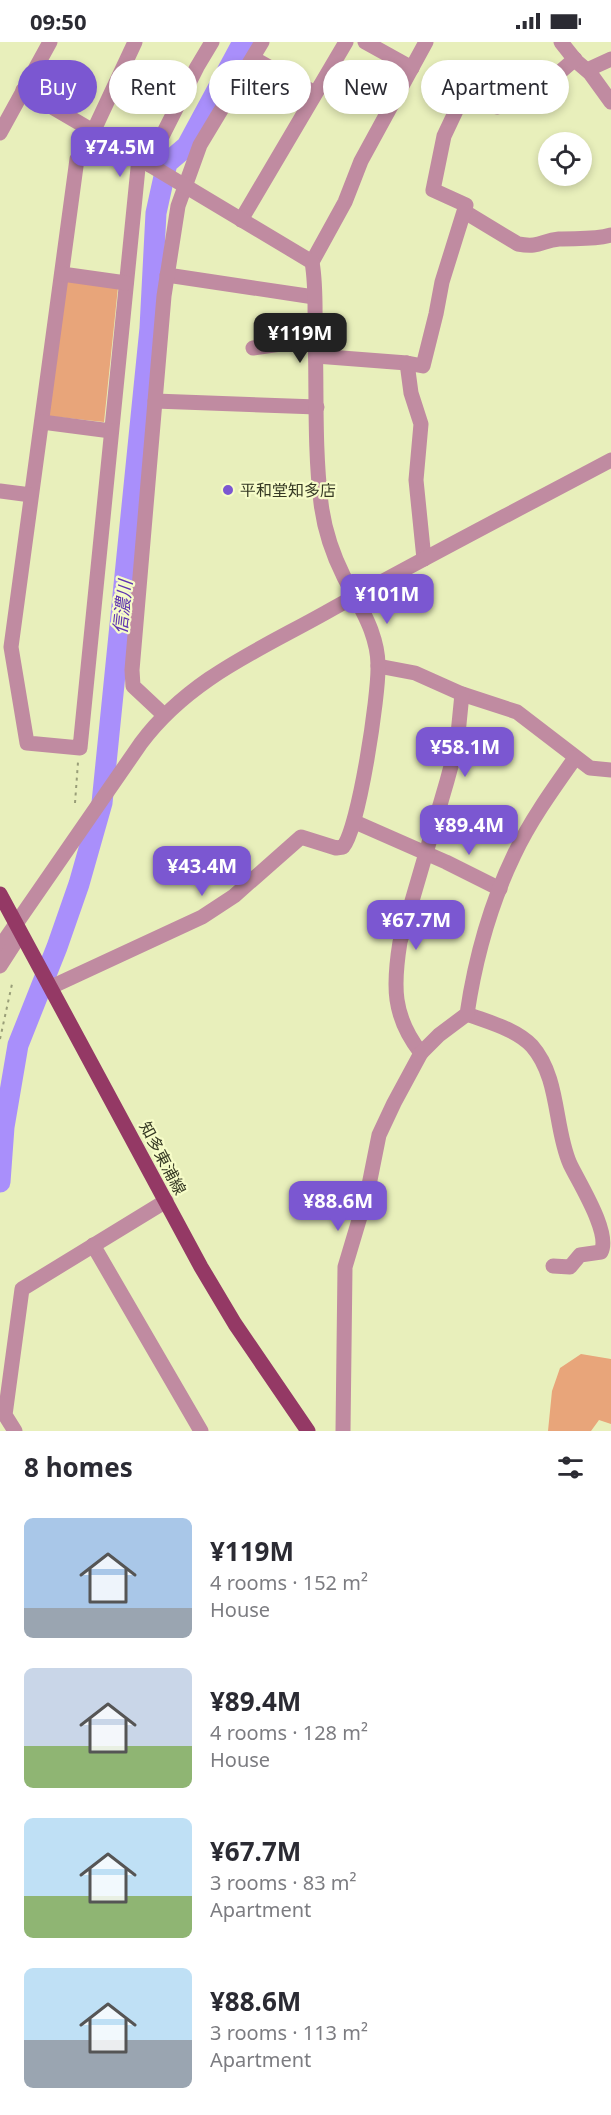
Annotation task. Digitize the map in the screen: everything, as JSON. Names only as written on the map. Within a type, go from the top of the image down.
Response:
[{"type":"main road","name":"知多東浦線","points":[[0,894],[234,1324],[308,1431]]},
{"type":"street","points":[[40,60],[50,42]]},
{"type":"street","points":[[135,42],[93,132],[77,159],[67,219],[62,274],[11,647],[27,743],[80,748],[126,283],[146,162],[212,42]]},
{"type":"street","points":[[164,716],[133,686],[132,681],[155,401],[167,275],[178,206],[178,182],[262,42]]},
{"type":"street","points":[[241,220],[346,42]]},
{"type":"street","points":[[365,42],[412,68]]},
{"type":"street","points":[[51,987],[202,917],[234,896],[301,837],[343,848],[355,822],[378,666],[370,628],[329,540],[321,507],[312,262],[345,202],[361,162],[426,42]]},
{"type":"street","points":[[561,42],[587,70],[611,102]]},
{"type":"street","points":[[253,58],[315,93]]},
{"type":"street","points":[[316,356],[423,366],[442,282],[466,205],[433,190],[444,136],[461,100],[498,107],[541,79],[560,72],[575,59]]},
{"type":"street","points":[[587,70],[611,59]]},
{"type":"street","points":[[0,133],[18,99]]},
{"type":"street","points":[[63,114],[312,262]]},
{"type":"street","points":[[465,212],[518,244],[527,246],[539,246],[555,240],[596,240],[611,235]]},
{"type":"street","points":[[62,274],[126,283]]},
{"type":"street","points":[[167,275],[314,297]]},
{"type":"street","points":[[254,347],[315,339]]},
{"type":"street","points":[[407,363],[411,393],[421,424],[416,480],[424,559]]},
{"type":"street","points":[[155,401],[317,407]]},
{"type":"street","points":[[42,422],[111,431]]},
{"type":"street","points":[[0,966],[33,902],[66,849],[164,716],[181,699],[214,674],[611,460]]},
{"type":"street","points":[[0,491],[31,495]]},
{"type":"street","points":[[378,666],[415,673],[462,694],[517,712],[590,768],[611,770]]},
{"type":"street","points":[[421,1053],[412,1042],[402,1020],[395,975],[400,942],[457,744],[462,694]]},
{"type":"street","points":[[343,1431],[345,1267],[368,1190],[379,1135],[421,1053],[439,1035],[466,1014],[473,970],[514,854],[544,802],[575,758]]},
{"type":"street","points":[[355,822],[500,889]]},
{"type":"street","points":[[0,947],[18,929]]},
{"type":"street","points":[[466,1014],[515,1033],[533,1048],[549,1076],[569,1161],[597,1212],[605,1242],[601,1252],[580,1255],[570,1267],[553,1266]]},
{"type":"street","points":[[15,1431],[5,1415],[22,1289],[166,1201]]},
{"type":"street","points":[[93,1245],[201,1431]]},
{"type":"path","points":[[75,802],[80,748]]},
{"type":"path","points":[[0,1039],[12,984]]},
{"type":"shaded area","points":[[67,280],[118,287],[104,422],[48,416]]},
{"type":"shaded area","points":[[581,1354],[611,1359],[611,1424],[599,1420],[591,1431],[548,1431],[552,1391],[560,1368]]},
{"type":"waterway","name":"信濃川","points":[[0,1182],[4,1127],[18,1045],[79,884],[102,803],[150,328],[156,213],[167,163],[187,146],[243,42]]},
{"type":"place","name":"平和堂知多店","points":[[228,490]]}]
